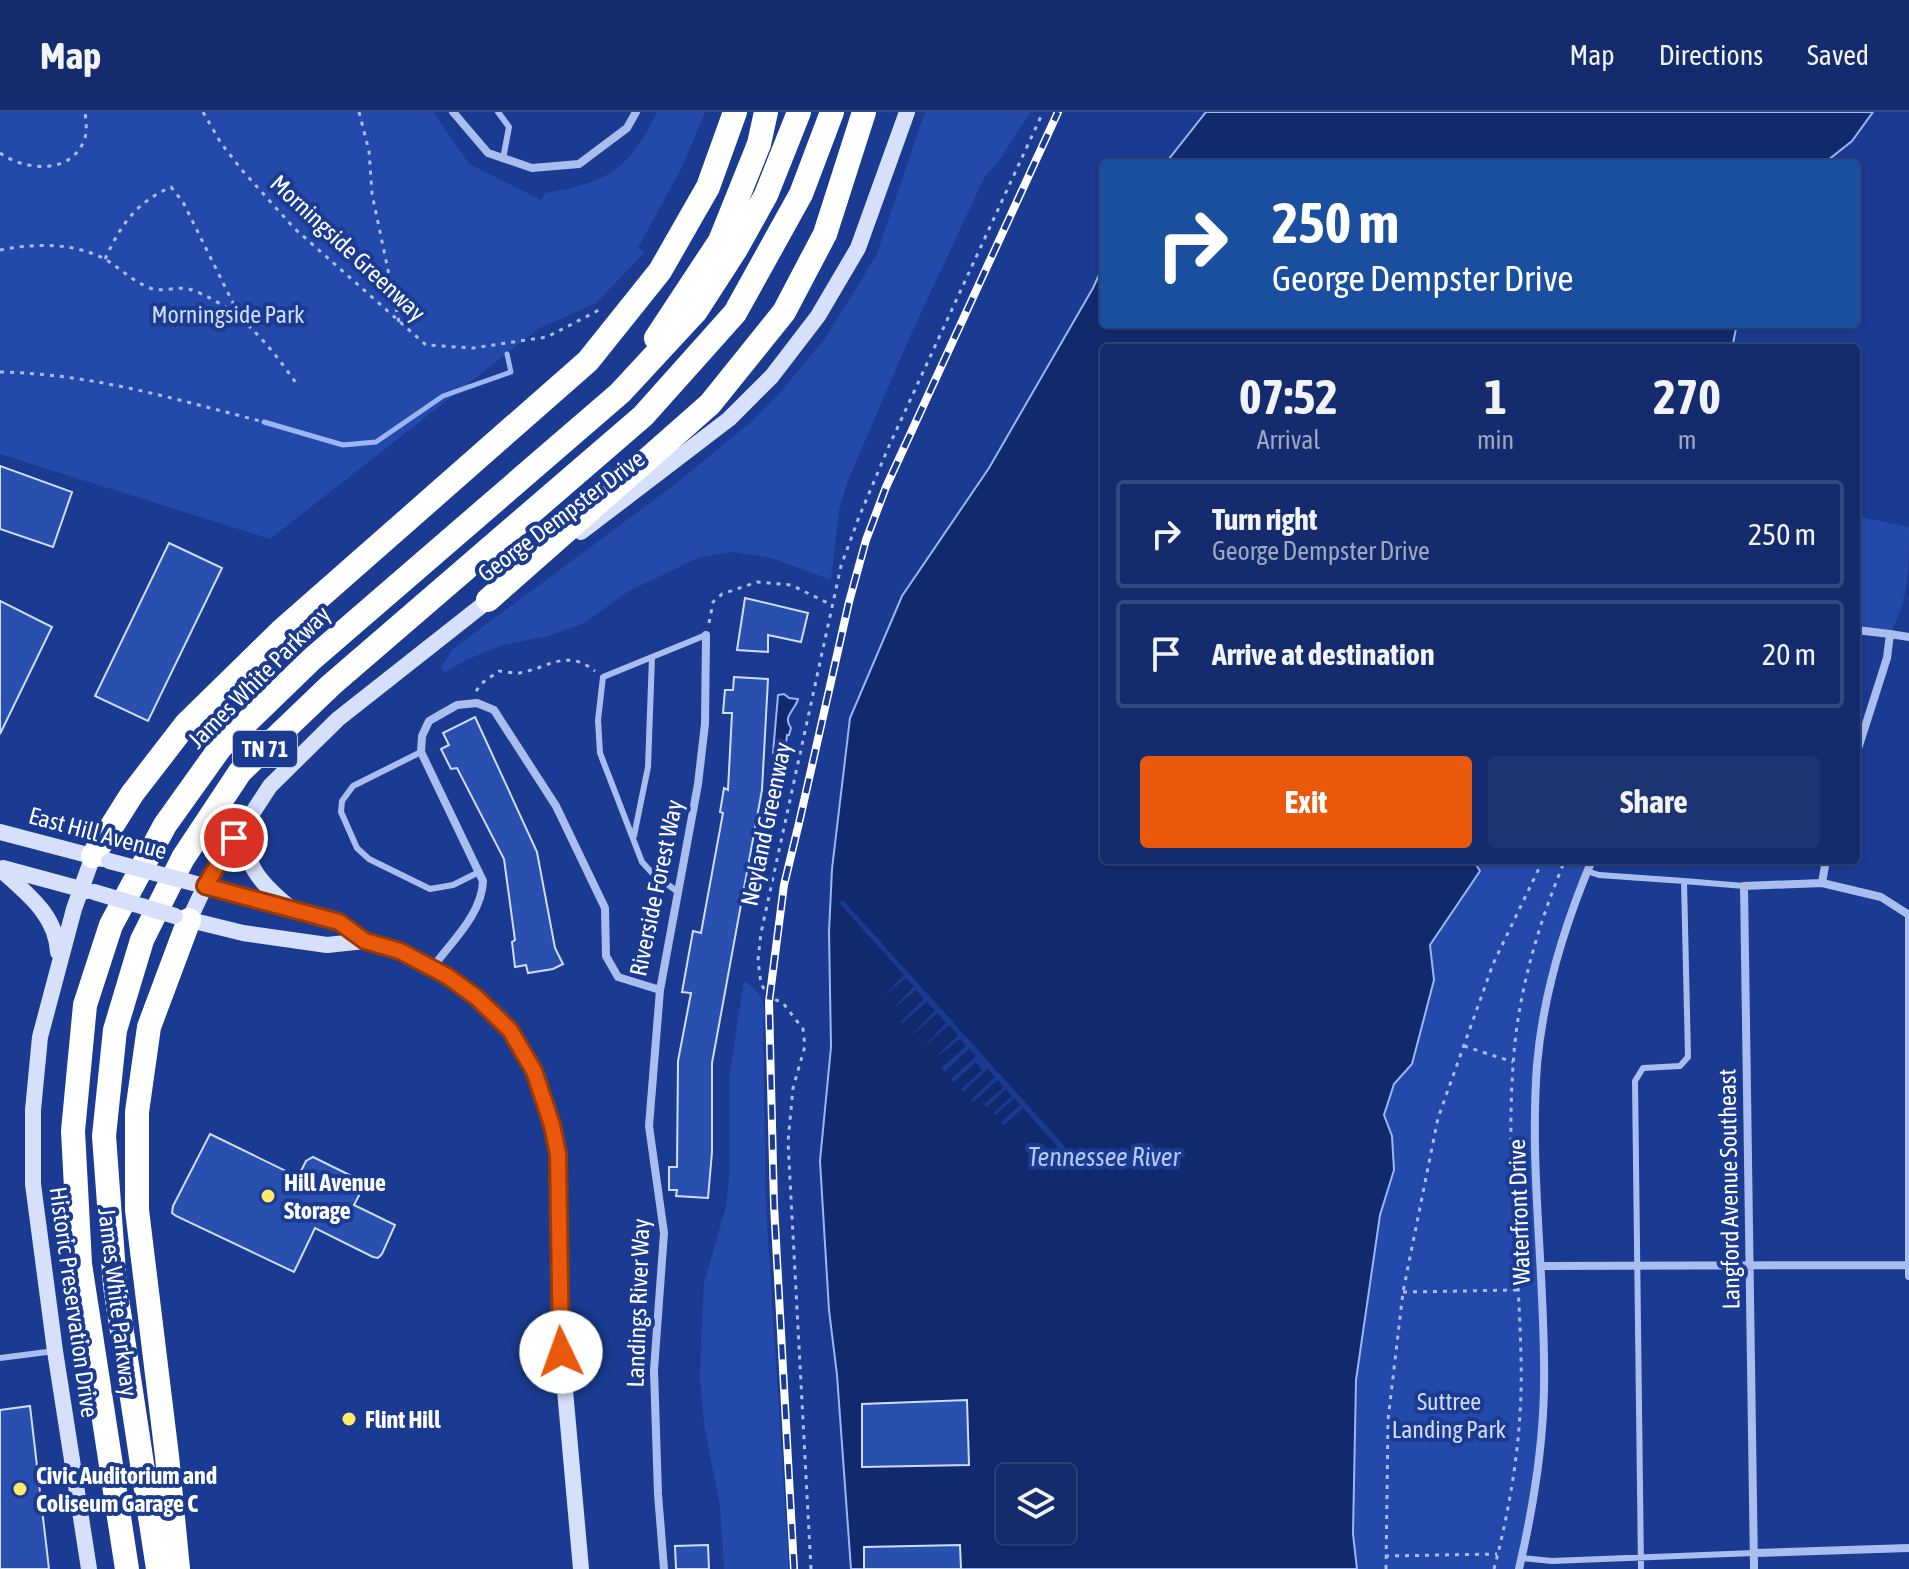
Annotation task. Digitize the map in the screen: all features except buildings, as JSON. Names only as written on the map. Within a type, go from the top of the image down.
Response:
[{"type":"highway","points":[[101,858],[132,794],[186,724],[281,631],[588,361],[660,271],[708,187],[735,112]]},
{"type":"highway","points":[[620,393],[720,241],[759,144],[766,112]]},
{"type":"highway","name":"James White Parkway","points":[[127,1569],[80,1264],[73,1131],[85,1005],[111,925],[165,825],[220,748],[312,659],[620,393],[696,311],[766,195],[799,112]]},
{"type":"highway","name":"James White Parkway","points":[[158,1569],[115,1286],[104,1136],[115,1030],[142,940],[183,858],[240,772],[331,685],[643,416],[735,313],[801,194],[832,112]]},
{"type":"highway","points":[[488,600],[710,404],[784,312],[825,234],[864,112]]},
{"type":"highway","points":[[178,1569],[137,1210],[137,1112],[149,1027],[182,918]]},
{"type":"main road","name":"George Dempster Drive","points":[[182,918],[199,884],[270,786],[338,719],[488,600],[688,452],[729,419],[772,376],[818,316],[858,248],[907,112]]},
{"type":"main road","points":[[244,823],[246,857],[256,875],[292,910]]},
{"type":"main road","name":"East Hill Avenue","points":[[0,832],[339,922],[365,941],[400,951],[433,967],[476,997],[510,1030],[534,1071],[558,1154],[559,1323],[581,1569]]},
{"type":"main road","name":"Historic Preservation Drive","points":[[89,1569],[33,1184],[33,1125],[40,1037],[59,961],[101,858]]},
{"type":"main road","name":"East Hill Avenue","points":[[0,868],[243,933],[327,945],[365,941]]},
{"type":"main road","points":[[0,868],[46,913],[57,937],[59,961]]},
{"type":"street","points":[[453,112],[488,153],[532,168],[579,164],[627,128],[636,112]]},
{"type":"street","points":[[1860,630],[1909,637]]},
{"type":"street","points":[[1860,742],[1887,658],[1890,634]]},
{"type":"street","name":"Riverside Forest Way","points":[[467,704],[477,703],[494,710],[556,806],[605,908],[606,956],[618,977],[660,990],[698,784],[705,724],[706,635]]},
{"type":"street","points":[[433,967],[483,897],[483,881],[421,752],[422,736],[429,721],[457,705],[467,704]]},
{"type":"street","name":"Waterfront Drive","points":[[1519,1569],[1540,1458],[1543,1420],[1537,1063],[1547,994],[1556,958],[1590,864]]},
{"type":"street","points":[[1822,883],[1825,864]]},
{"type":"street","points":[[1744,886],[1822,883],[1881,897],[1909,915],[1909,1276]]},
{"type":"street","name":"Langford Avenue Southeast","points":[[1744,886],[1754,1569]]},
{"type":"street","name":"Landings River Way","points":[[660,990],[649,1126],[664,1233],[654,1370],[664,1569]]},
{"type":"street","points":[[1541,1266],[1909,1265]]},
{"type":"street","points":[[1754,1553],[1909,1548]]},
{"type":"lane","points":[[498,112],[509,127],[503,159]]},
{"type":"lane","points":[[678,892],[642,862],[600,753],[598,720],[603,677],[706,635]]},
{"type":"lane","points":[[633,838],[648,767],[652,657]]},
{"type":"lane","points":[[421,752],[353,786],[348,792],[342,801],[341,812],[357,848],[369,859],[430,889],[453,885],[479,872]]},
{"type":"lane","points":[[1587,871],[1599,875],[1744,886]]},
{"type":"lane","points":[[1641,1569],[1635,1081],[1643,1068],[1680,1066],[1688,1057],[1684,881]]},
{"type":"lane","points":[[0,1358],[55,1351]]},
{"type":"lane","points":[[1522,1558],[1552,1561],[1754,1553]]},
{"type":"path","points":[[0,153],[10,160],[44,168],[61,163],[73,157],[82,145],[86,133],[85,112]]},
{"type":"path","name":"Morningside Greenway","points":[[203,112],[241,169],[294,228],[426,345],[473,348],[547,337],[600,310]]},
{"type":"path","points":[[359,112],[369,151],[372,194],[387,275],[399,322]]},
{"type":"path","name":"Neyland Greenway","points":[[811,1569],[788,1142],[793,1088],[805,1046],[803,1029],[783,1003],[769,997],[761,984],[758,960],[761,933],[841,566],[865,502],[1043,112]]},
{"type":"path","points":[[105,259],[119,229],[131,213],[171,187],[183,202],[233,303],[235,315]]},
{"type":"path","points":[[0,250],[31,244],[71,248],[105,259],[154,290],[188,288],[224,305],[262,337],[296,383]]},
{"type":"path","points":[[0,372],[46,373],[98,380],[264,422]]},
{"type":"path","points":[[706,635],[713,602],[731,590],[757,582],[791,585],[832,605]]},
{"type":"path","points":[[467,704],[482,683],[499,671],[518,673],[557,660],[583,661],[603,677]]},
{"type":"path","points":[[1386,1569],[1388,1420],[1403,1292],[1438,1118],[1493,964],[1541,864]]},
{"type":"path","points":[[1494,1569],[1510,1496],[1518,1428],[1521,1361],[1510,1119],[1513,1062],[1523,994],[1534,948],[1550,894],[1563,864]]},
{"type":"path","points":[[1464,1046],[1513,1062]]},
{"type":"path","points":[[1403,1292],[1518,1290]]},
{"type":"path","points":[[1385,1556],[1498,1554]]},
{"type":"green space","name":"Morningside Park","points":[[0,112],[433,112],[469,164],[541,200],[545,193],[585,184],[614,170],[636,148],[657,112],[705,112],[682,167],[638,248],[645,252],[596,303],[538,329],[270,539],[0,454]]},
{"type":"green space","points":[[925,112],[1030,112],[997,164],[985,176],[912,332],[847,483],[839,511],[831,580],[772,558],[732,552],[700,557],[629,591],[584,623],[548,636],[502,645],[444,673],[441,667],[453,649],[674,485],[751,422],[779,394],[826,337],[876,256]]},
{"type":"green space","points":[[1860,517],[1909,527],[1904,596],[1890,634],[1860,630]]},
{"type":"green space","name":"Suttree Landing Park","points":[[1475,864],[1590,864],[1564,932],[1537,1063],[1543,1420],[1519,1569],[1357,1569],[1353,1534],[1356,1380],[1380,1215],[1394,1170],[1392,1136],[1384,1115],[1394,1084],[1412,1064],[1434,980],[1430,945],[1479,871]]},
{"type":"green space","points":[[744,981],[759,994],[764,1009],[766,1208],[789,1569],[724,1569],[720,1506],[704,1424],[700,1380],[704,1284],[726,1206],[730,1169],[730,1071]]},
{"type":"water","points":[[1206,112],[1873,112],[1852,141],[1828,160],[1168,160]]},
{"type":"water","name":"Tennessee River","points":[[1100,273],[1100,328],[1736,328],[1733,344],[1100,344],[1100,864],[1476,864],[1480,871],[1430,945],[1434,980],[1412,1064],[1394,1084],[1384,1115],[1392,1136],[1394,1170],[1380,1215],[1356,1380],[1353,1534],[1357,1569],[851,1569],[820,1161],[831,1047],[829,932],[832,869],[850,718],[902,596],[989,468]]},
{"type":"water","points":[[778,695],[798,699],[788,717],[791,728],[785,754],[780,756],[773,753]]},
{"type":"pier","points":[[843,900],[1067,1149],[1063,1153],[1023,1108],[1004,1125],[1001,1122],[1020,1105],[1015,1098],[995,1115],[993,1113],[1012,1096],[1006,1089],[987,1107],[984,1104],[1004,1087],[998,1080],[973,1102],[971,1100],[995,1077],[988,1069],[963,1092],[961,1089],[982,1070],[976,1062],[954,1082],[951,1079],[976,1056],[969,1049],[944,1072],[941,1068],[966,1046],[960,1039],[933,1060],[958,1035],[949,1025],[922,1048],[946,1023],[938,1013],[911,1036],[935,1010],[927,1002],[902,1024],[900,1022],[924,999],[916,990],[890,1012],[914,986],[906,978],[882,998],[904,975],[839,903]]},
{"type":"waterway","points":[[264,422],[343,445],[376,442],[443,396],[511,372],[507,354]]},
{"type":"railway","points":[[794,1569],[774,1205],[769,1002],[784,885],[866,540],[886,487],[1058,112]]},
{"type":"place","name":"Hill Avenue Storage","points":[[268,1196]]},
{"type":"place","name":"Flint Hill","points":[[349,1419]]},
{"type":"place","name":"Civic Auditorium and Coliseum Garage C","points":[[20,1489]]},
{"type":"route","points":[[234,838],[205,886],[339,922],[365,941],[400,951],[433,967],[476,997],[510,1030],[521,1046],[545,1101],[558,1154],[561,1352]]}]
